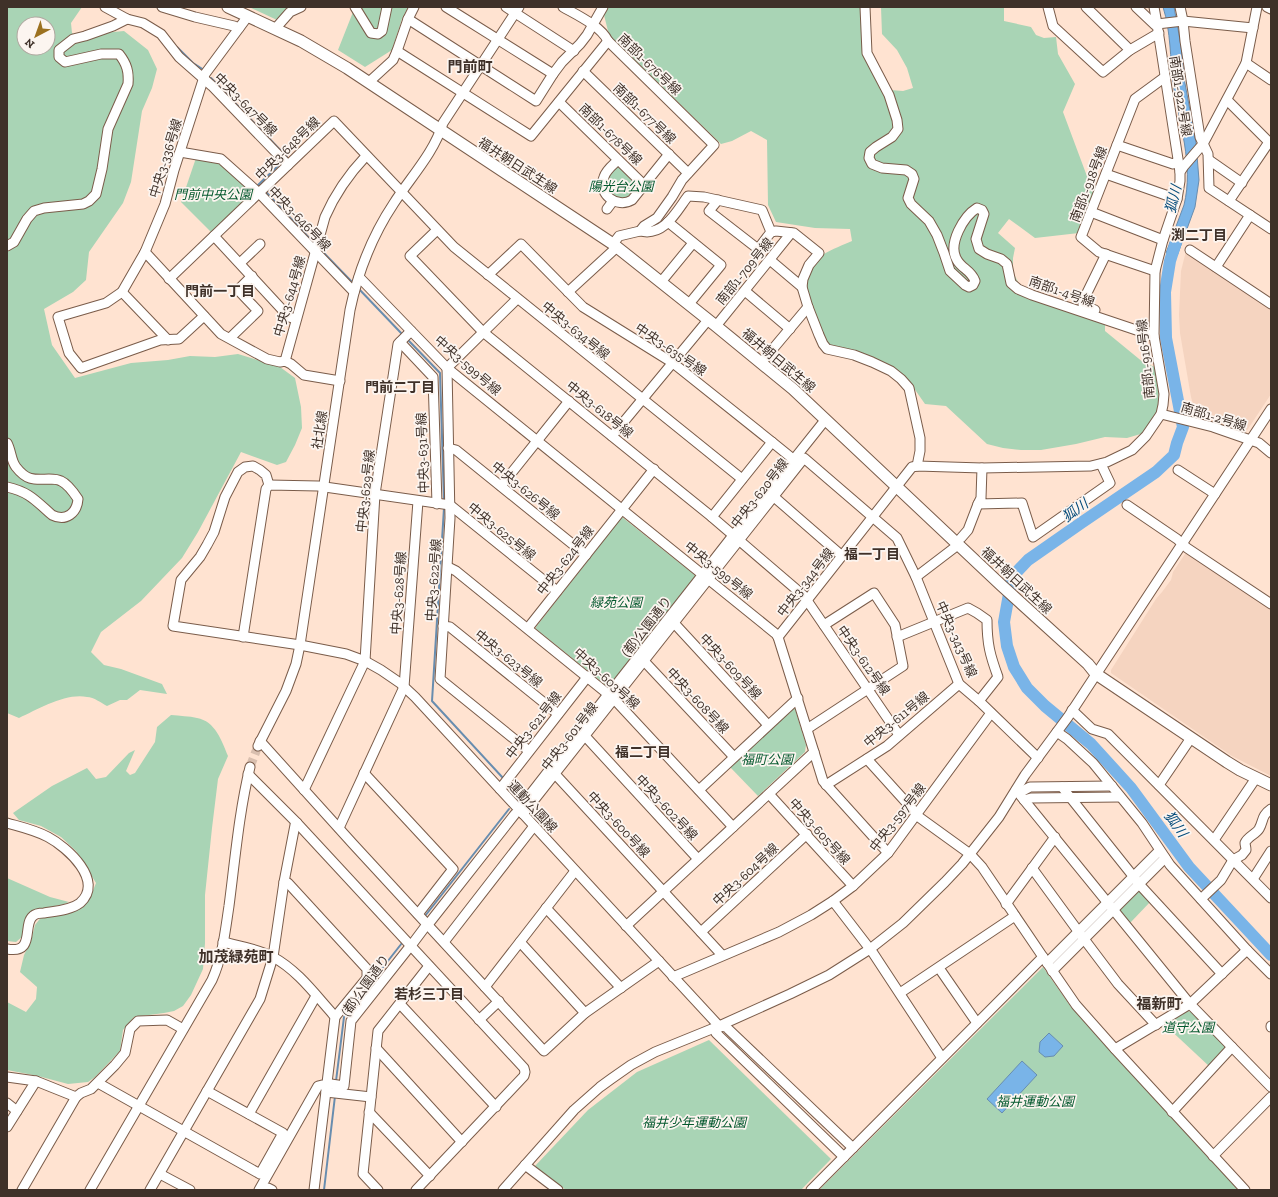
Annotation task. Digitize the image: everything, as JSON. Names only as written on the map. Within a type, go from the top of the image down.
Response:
[{"type":"main road","name":"福井朝日武生線","points":[[228,7],[275,28],[326,55],[615,246],[793,389],[1088,664],[1096,674],[1227,762],[1271,785]]},
{"type":"street","points":[[105,7],[127,19],[143,22],[161,34],[179,57],[203,79]]},
{"type":"street","points":[[162,7],[239,28]]},
{"type":"street","points":[[275,28],[290,12],[300,7]]},
{"type":"street","points":[[355,7],[371,33],[378,34],[382,30],[387,7]]},
{"type":"street","points":[[369,82],[393,60],[414,7]]},
{"type":"street","points":[[446,7],[553,74]]},
{"type":"street","points":[[506,7],[517,10],[574,51]]},
{"type":"street","points":[[563,7],[599,29],[608,41]]},
{"type":"street","points":[[408,19],[536,101],[562,62],[580,44],[604,7]]},
{"type":"street","name":"南部1-4号線","points":[[865,7],[867,52],[889,95],[897,120],[898,129],[892,137],[870,152],[869,158],[872,164],[882,168],[906,170],[912,174],[914,179],[908,198],[911,204],[928,221],[937,235],[950,271],[965,285],[969,287],[973,285],[975,281],[973,275],[957,260],[954,253],[954,246],[955,239],[967,217],[977,208],[982,210],[984,214],[976,239],[980,249],[1001,259],[1007,264],[1011,283],[1018,289],[1154,336]]},
{"type":"street","points":[[1048,7],[1053,26],[1103,72],[1158,27],[1182,22],[1253,28]]},
{"type":"street","points":[[1086,7],[1130,50]]},
{"type":"street","points":[[1136,7],[1158,27]]},
{"type":"street","name":"南部1-922号線","points":[[1154,7],[1181,166]]},
{"type":"street","points":[[1180,7],[1201,146],[1208,154],[1209,160],[1209,188],[1271,229]]},
{"type":"street","points":[[1118,145],[1181,166],[1201,146],[1246,63],[1257,7]]},
{"type":"street","points":[[1267,7],[1271,9]]},
{"type":"street","name":"社北線","points":[[304,790],[259,744],[286,691],[296,664],[356,286],[370,247],[386,214],[434,144],[443,123],[517,10]]},
{"type":"street","name":"中央3-336号線","points":[[168,340],[160,340],[81,368],[69,353],[58,317],[106,302],[122,292],[145,252],[165,204],[174,170],[205,74],[248,16]]},
{"type":"street","points":[[7,246],[14,242],[27,219],[34,211],[44,208],[83,204],[89,201],[96,194],[102,169],[108,129],[126,92],[128,84],[129,78],[126,63],[119,54],[108,53],[65,62],[59,57],[59,50],[73,39],[113,26],[127,19]]},
{"type":"street","name":"南部1-676号線","points":[[463,93],[531,136],[608,41],[714,145],[682,180],[657,218],[644,226],[640,231],[619,236],[615,246],[568,292]]},
{"type":"street","points":[[397,51],[463,93]]},
{"type":"street","points":[[1246,63],[1271,80]]},
{"type":"street","name":"南部1-677号線","points":[[583,72],[688,173]]},
{"type":"street","name":"南部1-918号線","points":[[1155,271],[1099,252],[1081,237],[1135,99],[1165,77]]},
{"type":"street","name":"中央3-647号線","points":[[203,79],[212,86],[288,165]]},
{"type":"street","points":[[1227,100],[1270,144],[1229,201]]},
{"type":"street","name":"南部1-678号線","points":[[559,102],[644,185]]},
{"type":"street","name":"中央3-648号線","points":[[169,279],[334,121],[402,192]]},
{"type":"street","name":"中央3-646号線","points":[[180,152],[221,159],[259,193],[315,253],[356,286]]},
{"type":"street","points":[[618,160],[604,177],[603,190],[605,194],[613,201],[627,203],[632,200],[669,154]]},
{"type":"street","name":"中央3-644号線","points":[[285,362],[325,217],[331,204],[349,176],[366,156]]},
{"type":"street","points":[[1209,160],[1242,183]]},
{"type":"street","name":"南部1-916号線","points":[[917,466],[982,468],[1076,467],[1101,464],[1132,450],[1146,436],[1160,414],[1163,405],[1164,394],[1154,336],[1155,271],[1163,240],[1177,200],[1181,166]]},
{"type":"street","points":[[1106,174],[1177,200]]},
{"type":"street","name":"中央3-634号線","points":[[402,192],[454,247],[742,479]]},
{"type":"street","points":[[640,231],[648,233],[658,230],[668,222],[688,196],[704,197],[762,210],[771,232]]},
{"type":"street","points":[[718,200],[709,211],[758,249],[771,232],[776,230],[794,233],[819,253],[809,265],[803,279],[802,287],[808,307],[821,339],[827,349],[854,355],[891,371],[909,388],[920,438],[920,450],[917,466],[912,467],[897,486]]},
{"type":"street","points":[[607,209],[613,201]]},
{"type":"street","points":[[1091,212],[1163,240]]},
{"type":"street","points":[[1216,267],[1250,215]]},
{"type":"street","points":[[668,222],[721,265],[689,304]]},
{"type":"street","name":"中央3-618号線","points":[[438,230],[410,256],[483,332],[712,517],[804,596],[807,601]]},
{"type":"street","name":"南部1-709号線","points":[[612,436],[673,363],[745,291],[791,233]]},
{"type":"street","points":[[214,236],[289,317],[296,319]]},
{"type":"street","points":[[661,282],[693,243]]},
{"type":"street","points":[[240,263],[260,244]]},
{"type":"street","name":"中央3-635号線","points":[[488,275],[521,244],[583,307],[673,363],[793,460]]},
{"type":"street","points":[[1190,250],[1271,304]]},
{"type":"street","points":[[145,252],[221,334],[267,359],[291,364],[304,375],[340,381]]},
{"type":"street","points":[[1106,254],[1083,301],[1083,305],[1111,321]]},
{"type":"street","points":[[770,260],[802,287]]},
{"type":"street","points":[[230,338],[258,311],[238,290],[252,276]]},
{"type":"street","name":"中央3-599号線","points":[[356,286],[411,331],[447,368],[705,575],[778,637]]},
{"type":"street","points":[[745,291],[790,328]]},
{"type":"street","points":[[122,292],[168,340],[179,339],[204,316]]},
{"type":"street","points":[[447,368],[518,299]]},
{"type":"street","points":[[761,363],[808,307]]},
{"type":"street","points":[[400,342],[411,331]]},
{"type":"street","name":"中央3-629号線","points":[[365,660],[375,494],[398,344],[400,342]]},
{"type":"street","name":"中央3-631号線","points":[[400,342],[433,377],[443,504]]},
{"type":"street","name":"中央3-622号線","points":[[447,368],[448,448],[443,504],[448,567],[440,679],[529,751]]},
{"type":"street","points":[[501,486],[569,401]]},
{"type":"street","points":[[503,1190],[574,1110],[600,1087],[631,1065],[790,994],[822,978],[870,949],[903,923],[926,902],[970,854],[999,816],[1019,794],[1038,758],[1070,714],[1271,409]]},
{"type":"street","name":"南部1-2号線","points":[[1160,414],[1214,427],[1259,443],[1271,453]]},
{"type":"street","points":[[735,537],[822,424]]},
{"type":"street","points":[[712,517],[772,442]]},
{"type":"street","points":[[7,443],[14,465],[24,476],[35,480],[61,480],[78,499],[78,504],[71,515],[66,518],[56,518],[28,494],[7,487]]},
{"type":"street","name":"中央3-626号線","points":[[448,448],[456,450],[586,555]]},
{"type":"street","name":"中央3-620号線","points":[[705,575],[735,537],[773,496],[804,458],[872,517]]},
{"type":"street","points":[[978,504],[1022,503],[1033,537],[1110,483],[1101,464]]},
{"type":"street","name":"運動公園線","points":[[269,485],[266,475],[252,466],[245,467],[238,472],[225,497],[214,532],[200,557],[182,580],[173,626],[339,652],[365,660],[391,676],[404,687],[500,789],[719,1026]]},
{"type":"street","points":[[961,538],[968,530],[981,498],[982,468]]},
{"type":"street","name":"中央3-624号線","points":[[528,628],[654,469]]},
{"type":"street","points":[[1178,470],[1215,494]]},
{"type":"street","points":[[243,637],[266,489],[269,485],[324,487],[443,504]]},
{"type":"street","name":"中央3-344号線","points":[[778,637],[897,486]]},
{"type":"street","points":[[773,496],[842,556]]},
{"type":"street","name":"中央3-628号線","points":[[404,687],[418,501]]},
{"type":"street","name":"中央3-625号線","points":[[443,504],[557,592]]},
{"type":"street","points":[[1127,505],[1271,604]]},
{"type":"street","name":"中央3-343号線","points":[[872,517],[897,538],[916,577],[959,684],[979,701],[1038,758]]},
{"type":"street","points":[[916,577],[954,548]]},
{"type":"street","name":"中央3-603号線","points":[[448,567],[456,571],[611,695],[733,827]]},
{"type":"street","name":"中央3-601号線","points":[[520,811],[555,774],[585,736],[611,695],[644,661],[674,624],[705,575]]},
{"type":"street","name":"(都)公園通り","points":[[333,1088],[351,1021],[520,811],[705,575]]},
{"type":"street","points":[[807,729],[903,666],[895,625],[874,593],[824,625]]},
{"type":"street","name":"中央3-612号線","points":[[807,601],[899,735]]},
{"type":"street","points":[[897,637],[968,608],[987,620],[987,639],[990,656],[998,677],[979,701]]},
{"type":"street","name":"中央3-609号線","points":[[674,624],[768,725]]},
{"type":"street","name":"中央3-623号線","points":[[443,626],[450,627],[558,714]]},
{"type":"street","points":[[778,637],[823,780],[888,853]]},
{"type":"street","points":[[365,660],[304,790],[544,1051],[585,1013],[659,961]]},
{"type":"street","name":"中央3-608号線","points":[[644,661],[734,757]]},
{"type":"street","name":"中央3-621号線","points":[[500,789],[588,676]]},
{"type":"street","name":"中央3-611号線","points":[[826,785],[887,746],[959,684]]},
{"type":"street","points":[[338,828],[404,687]]},
{"type":"street","points":[[699,790],[798,698]]},
{"type":"street","name":"中央3-597号線","points":[[673,977],[779,932],[811,915],[853,886],[888,853],[991,713]]},
{"type":"street","points":[[1070,714],[1092,729],[1108,734],[1271,898]]},
{"type":"street","points":[[1057,732],[1067,738],[1093,763],[1142,823],[1159,851],[1247,950],[1271,974]]},
{"type":"street","name":"中央3-602号線","points":[[585,736],[698,859]]},
{"type":"street","points":[[1159,785],[1191,738]]},
{"type":"street","points":[[626,926],[814,752]]},
{"type":"street","points":[[866,759],[916,815],[970,854],[982,867],[1076,1005],[1172,1112],[1245,1190]]},
{"type":"street","points":[[90,1190],[212,980],[220,960],[244,794],[249,770],[524,1068],[524,1076],[416,1190]]},
{"type":"street","points":[[364,773],[453,869],[418,914]]},
{"type":"street","name":"中央3-600号線","points":[[555,774],[722,956]]},
{"type":"street","points":[[1214,840],[1256,778]]},
{"type":"street","points":[[1019,794],[1030,787],[1112,786]]},
{"type":"street","points":[[1062,787],[1139,884],[1222,974]]},
{"type":"street","name":"中央3-605号線","points":[[769,794],[853,886]]},
{"type":"street","points":[[1019,794],[1031,798],[1120,797]]},
{"type":"street","points":[[1019,794],[1190,1004],[1271,1087]]},
{"type":"street","points":[[1202,898],[1217,883],[1233,860],[1242,855],[1246,850],[1245,843],[1248,838],[1254,835],[1259,829],[1263,817],[1271,809]]},
{"type":"street","points":[[7,823],[40,834],[60,844],[80,864],[88,881],[89,888],[83,899],[74,907],[34,914],[30,920],[28,935],[23,945],[14,950],[7,949]]},
{"type":"street","points":[[150,1190],[260,999],[273,957],[284,882],[295,825],[298,823]]},
{"type":"street","points":[[444,942],[534,826]]},
{"type":"street","name":"中央3-604号線","points":[[701,932],[806,834]]},
{"type":"street","points":[[1006,904],[1054,837]]},
{"type":"street","points":[[1081,935],[1107,902],[1159,851]]},
{"type":"street","points":[[1253,879],[1271,851]]},
{"type":"street","points":[[811,1190],[977,1023],[1081,935],[1114,910],[1165,858]]},
{"type":"street","points":[[1032,868],[1118,984],[1156,1025]]},
{"type":"street","points":[[485,987],[575,871]]},
{"type":"street","points":[[284,882],[288,883],[368,969],[367,978],[335,1017],[333,1088],[314,1190]]},
{"type":"street","points":[[833,901],[870,949],[942,1058]]},
{"type":"street","points":[[546,908],[621,988]]},
{"type":"street","points":[[900,993],[1015,916]]},
{"type":"street","points":[[223,942],[273,957],[289,968],[335,1017]]},
{"type":"street","points":[[520,942],[585,1013]]},
{"type":"street","points":[[1115,1049],[1190,1004],[1247,950]]},
{"type":"street","points":[[378,1190],[363,1174],[378,1031],[429,966]]},
{"type":"street","points":[[939,968],[977,1023]]},
{"type":"street","points":[[248,1114],[316,996]]},
{"type":"street","points":[[479,1020],[499,1001]]},
{"type":"street","points":[[400,1004],[496,1107]]},
{"type":"street","points":[[22,1190],[76,1097],[80,1093],[91,1089],[98,1083],[125,1053],[130,1029],[138,1021],[167,1020],[183,1030]]},
{"type":"street","points":[[719,1026],[726,1027],[853,1148]]},
{"type":"street","points":[[719,1026],[716,1033],[844,1157]]},
{"type":"street","points":[[1172,1112],[1232,1047]]},
{"type":"street","points":[[376,1048],[462,1142]]},
{"type":"street","points":[[7,1077],[36,1081],[76,1097]]},
{"type":"street","points":[[7,1127],[36,1081]]},
{"type":"street","points":[[98,1083],[260,1174],[283,1133],[207,1091]]},
{"type":"street","points":[[259,1190],[318,1086],[371,1097]]},
{"type":"street","points":[[1213,1156],[1271,1097]]},
{"type":"street","points":[[7,1103],[17,1111]]},
{"type":"street","points":[[369,1112],[430,1176]]},
{"type":"street","points":[[525,1165],[558,1190]]},
{"type":"street","points":[[160,1174],[190,1190]]},
{"type":"street","points":[[267,1190],[268,1188],[272,1190]]},
{"type":"shaded area","points":[[1186,251],[1271,308],[1271,394],[1246,432],[1242,433],[1215,422],[1197,417],[1195,411],[1191,397],[1180,333],[1179,315],[1181,271]]},
{"type":"shaded area","points":[[1185,554],[1188,554],[1271,609],[1271,776],[1232,756],[1111,673],[1111,670],[1156,599],[1171,580],[1173,572]]},
{"type":"green space","points":[[7,7],[82,7],[71,23],[72,33],[81,40],[103,33],[124,31],[148,50],[157,69],[152,88],[142,111],[131,182],[123,203],[89,252],[86,280],[73,292],[44,309],[52,345],[75,378],[131,363],[168,360],[190,356],[215,357],[238,354],[280,367],[295,378],[301,407],[302,428],[286,462],[277,465],[241,452],[198,532],[182,558],[141,601],[101,632],[91,652],[104,665],[121,669],[162,684],[167,694],[140,690],[127,700],[120,700],[107,706],[90,697],[70,697],[52,703],[19,718],[7,713]]},
{"type":"green space","points":[[249,7],[291,7],[277,20]]},
{"type":"green space","points":[[355,7],[408,7],[402,19],[392,50],[365,67],[338,50]]},
{"type":"green space","points":[[608,7],[867,7],[869,47],[890,90],[903,91],[913,88],[907,68],[897,50],[882,34],[881,7],[1004,7],[1004,21],[1031,27],[1036,35],[1044,38],[1056,37],[1058,54],[1075,84],[1063,112],[1094,195],[1079,233],[1035,238],[1009,219],[998,233],[1015,248],[1013,272],[1018,282],[1018,293],[1105,322],[1105,331],[1144,363],[1155,367],[1159,390],[1158,409],[1155,417],[1144,433],[1127,438],[1105,437],[1041,450],[1003,448],[987,444],[946,406],[925,404],[911,384],[830,346],[821,332],[809,299],[807,290],[808,275],[811,267],[824,254],[852,241],[850,229],[815,228],[776,222],[768,205],[767,140],[751,131],[732,141],[721,144],[609,35],[604,15]]},
{"type":"green space","name":"門前中央公園","points":[[196,158],[220,162],[253,191],[252,195],[212,233],[181,202]]},
{"type":"green space","name":"陽光台公園","points":[[616,166],[619,166],[639,185],[639,188],[626,200],[611,196],[607,186],[608,177]]},
{"type":"green space","name":"緑苑公園","points":[[622,517],[696,576],[608,687],[536,629],[536,627]]},
{"type":"green space","name":"福町公園","points":[[791,708],[795,709],[806,745],[805,752],[758,796],[729,766]]},
{"type":"green space","points":[[171,715],[194,717],[209,723],[217,732],[228,756],[218,779],[212,828],[205,895],[205,943],[203,969],[191,995],[183,1006],[174,1011],[134,1017],[123,1030],[120,1051],[95,1077],[88,1082],[68,1084],[7,1070],[7,1002],[26,1012],[36,999],[37,987],[20,972],[24,955],[31,941],[35,925],[42,916],[79,909],[90,898],[96,883],[76,851],[61,837],[41,826],[19,820],[13,813],[52,786],[87,768],[96,779],[106,777],[129,753],[135,750],[126,771],[130,775],[135,773],[155,742],[157,727]]},
{"type":"green space","points":[[7,878],[50,897],[69,902],[32,911],[25,920],[23,936],[16,942],[7,941]]},
{"type":"green space","points":[[1137,890],[1141,890],[1151,901],[1130,923],[1120,911],[1120,907]]},
{"type":"green space","name":"福井運動公園","points":[[1043,967],[1071,1007],[1239,1190],[819,1190]]},
{"type":"green space","name":"道守公園","points":[[1187,1011],[1192,1012],[1225,1046],[1225,1050],[1210,1067],[1165,1025]]},
{"type":"green space","name":"福井少年運動公園","points":[[709,1040],[831,1159],[801,1190],[566,1190],[535,1166],[588,1110],[637,1072]]},
{"type":"water","points":[[1163,7],[1174,7],[1181,46],[1184,78],[1196,143],[1199,180],[1195,207],[1177,256],[1166,253],[1184,205],[1187,190],[1187,175],[1184,144],[1173,83],[1169,35]]},
{"type":"water","points":[[1049,1033],[1063,1046],[1054,1056],[1045,1057],[1039,1052],[1040,1042]]},
{"type":"water","points":[[1022,1061],[1037,1075],[1002,1113],[987,1099]]},
{"type":"waterway","points":[[177,47],[193,63],[204,70]]},
{"type":"waterway","points":[[211,78],[287,157],[286,158]]},
{"type":"waterway","points":[[260,186],[258,185],[280,164]]},
{"type":"waterway","points":[[266,192],[313,242]]},
{"type":"waterway","name":"狐川","points":[[1177,239],[1170,261],[1165,292],[1166,338],[1183,427],[1174,455],[1156,472],[1028,560],[1012,577],[1004,622],[1007,646],[1014,667],[1027,688],[1045,706],[1091,744],[1131,788],[1189,867],[1271,955]]},
{"type":"waterway","points":[[321,250],[353,283]]},
{"type":"waterway","points":[[358,288],[402,334]]},
{"type":"waterway","points":[[409,341],[440,373],[444,501]]},
{"type":"waterway","points":[[444,508],[432,701],[503,778]]},
{"type":"waterway","points":[[508,783],[520,796],[517,799]]},
{"type":"waterway","points":[[425,916],[509,809]]},
{"type":"waterway","points":[[336,1081],[344,1017],[402,943]]},
{"type":"waterway","points":[[324,1190],[335,1096]]},
{"type":"tunnel","points":[[250,767],[258,746]]},
{"type":"district","name":"門前町","points":[[470,67]]},
{"type":"district","name":"渕二丁目","points":[[1199,235]]},
{"type":"district","name":"門前一丁目","points":[[220,291]]},
{"type":"district","name":"門前二丁目","points":[[400,387]]},
{"type":"district","name":"福一丁目","points":[[872,554]]},
{"type":"district","name":"福二丁目","points":[[643,752]]},
{"type":"district","name":"加茂緑苑町","points":[[236,957]]},
{"type":"district","name":"若杉三丁目","points":[[429,994]]},
{"type":"district","name":"福新町","points":[[1159,1004]]}]
